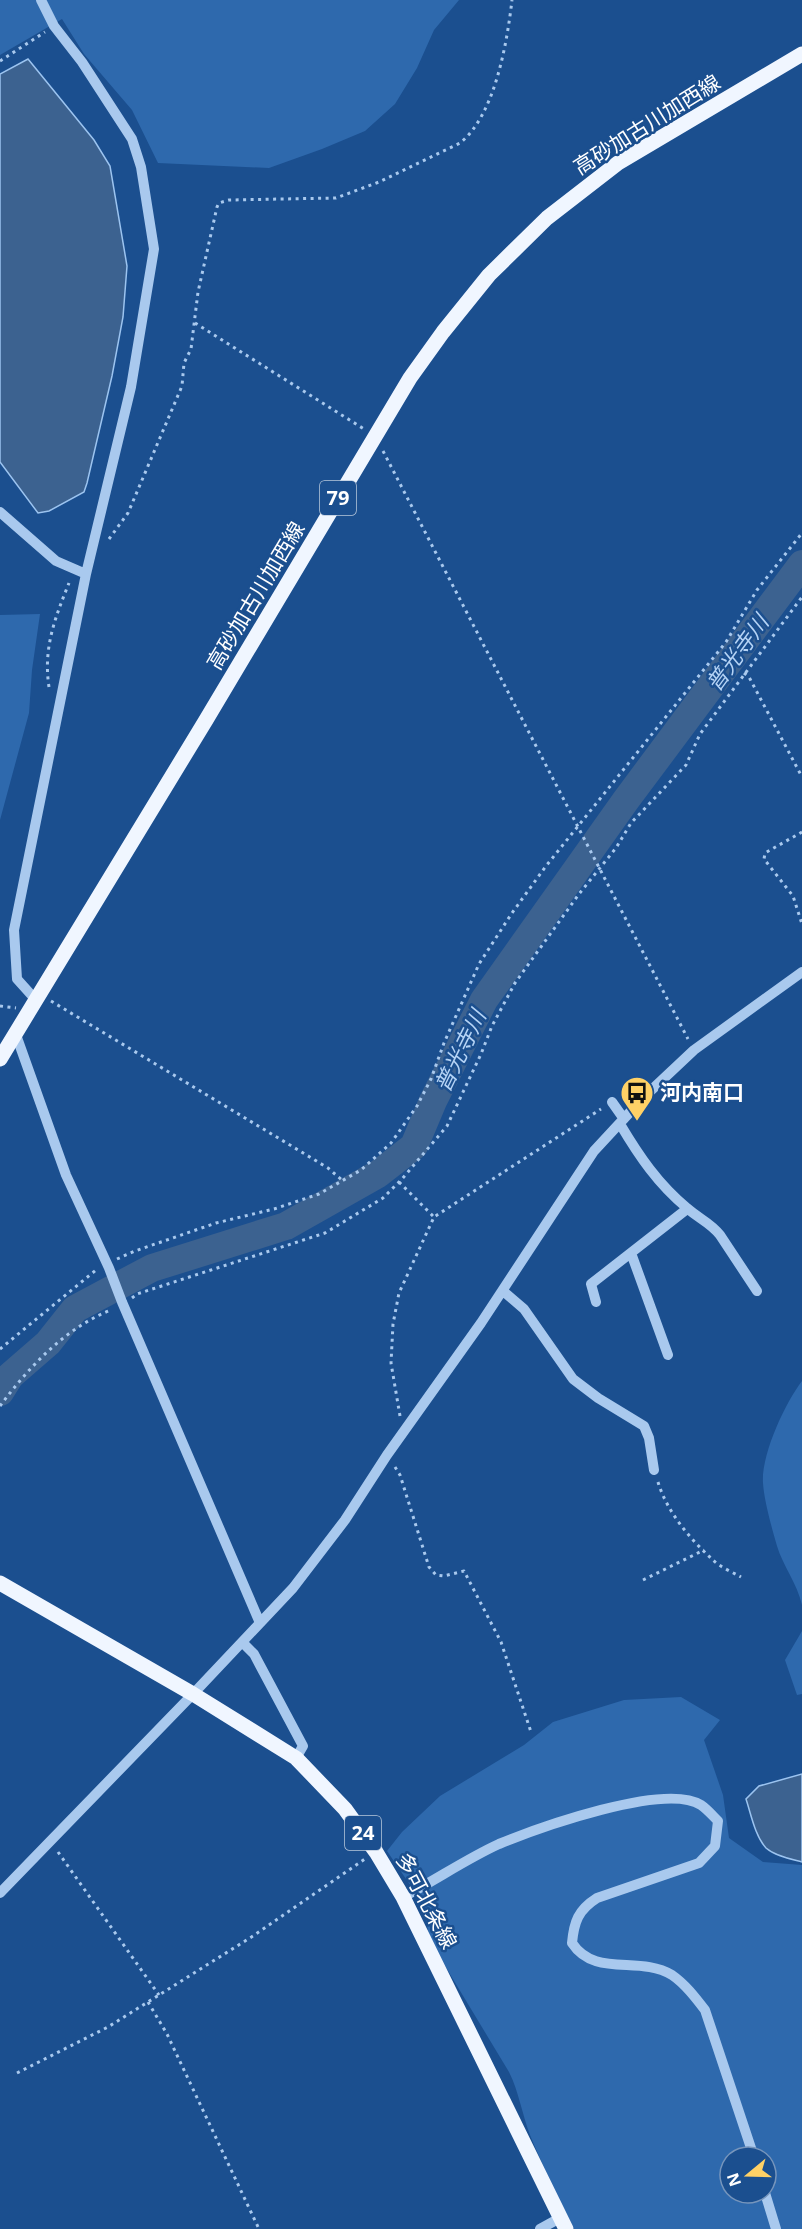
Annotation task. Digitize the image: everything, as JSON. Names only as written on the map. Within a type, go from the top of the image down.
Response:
[{"type":"main road","name":"高砂加古川加西線","points":[[0,1059],[410,378],[443,332],[489,275],[547,218],[618,163],[802,54]]},
{"type":"main road","name":"多可北条線","points":[[0,1583],[193,1694],[296,1758],[345,1809],[376,1851],[403,1897],[563,2224]]},
{"type":"street","points":[[36,996],[17,979],[14,930],[21,884],[60,708],[86,574],[131,387],[154,249],[141,167],[132,139],[82,62],[54,26],[41,0]]},
{"type":"street","points":[[0,512],[56,561],[86,574]]},
{"type":"street","points":[[0,1893],[293,1588],[345,1520],[387,1455],[503,1291],[594,1151],[644,1097],[694,1050],[802,972]]},
{"type":"street","points":[[15,1032],[66,1175],[108,1266],[260,1623]]},
{"type":"street","points":[[612,1102],[649,1170],[687,1209],[713,1226],[757,1291]]},
{"type":"street","points":[[596,1302],[591,1284],[687,1209]]},
{"type":"street","points":[[631,1253],[668,1355]]},
{"type":"street","points":[[503,1291],[524,1309],[573,1379],[598,1398],[644,1426],[649,1438],[654,1470]]},
{"type":"street","points":[[242,1642],[254,1654],[303,1746],[296,1758]]},
{"type":"street","points":[[403,1897],[498,1845],[569,1818],[638,1802],[677,1798],[701,1805],[718,1821],[716,1846],[699,1863],[597,1898],[585,1906],[574,1924],[572,1943],[579,1954],[594,1962],[644,1966],[672,1975],[694,1996],[705,2010],[750,2145]]},
{"type":"street","points":[[769,2205],[776,2229]]},
{"type":"street","points":[[540,2229],[563,2224]]},
{"type":"path","points":[[92,549],[105,545],[128,513],[182,386],[184,363],[191,349],[198,292],[219,203],[229,200],[336,198],[379,182],[460,143],[479,124],[488,106],[509,29],[512,0]]},
{"type":"path","points":[[0,61],[54,26]]},
{"type":"path","points":[[195,323],[376,436],[694,1050]]},
{"type":"path","points":[[0,1349],[47,1309],[108,1266],[135,1251],[216,1223],[274,1209],[319,1194],[361,1170],[391,1143],[417,1106],[431,1079],[444,1043],[479,964],[519,904],[579,825],[726,642],[758,590],[802,533]]},
{"type":"path","points":[[60,708],[51,701],[47,650],[73,568]]},
{"type":"path","points":[[0,1406],[35,1363],[63,1338],[122,1301],[192,1275],[326,1233],[383,1198],[399,1182],[447,1126],[514,983],[600,866],[616,848],[631,823],[686,765],[700,734],[802,597]]},
{"type":"path","points":[[744,673],[749,677],[802,777]]},
{"type":"path","points":[[802,831],[765,853],[764,859],[793,896],[802,924]]},
{"type":"path","points":[[36,996],[328,1168],[343,1181]]},
{"type":"path","points":[[407,1428],[401,1421],[395,1394],[391,1363],[393,1324],[399,1293],[434,1217],[612,1102]]},
{"type":"path","points":[[399,1182],[434,1217]]},
{"type":"path","points":[[387,1455],[400,1475],[429,1567],[436,1575],[444,1576],[464,1571],[501,1642],[531,1732]]},
{"type":"path","points":[[654,1470],[663,1498],[682,1527],[714,1561],[741,1577]]},
{"type":"path","points":[[643,1580],[704,1550]]},
{"type":"path","points":[[51,1841],[159,1995]]},
{"type":"path","points":[[17,2073],[108,2027],[253,1936],[376,1851]]},
{"type":"path","points":[[148,2002],[167,2034],[259,2229]]},
{"type":"shaded area","points":[[0,0],[459,0],[434,30],[417,68],[395,104],[365,131],[269,168],[158,163],[132,110],[84,54],[62,19],[0,55]]},
{"type":"shaded area","points":[[28,59],[94,140],[110,166],[127,266],[123,317],[112,376],[84,492],[49,511],[38,513],[0,462],[0,74]]},
{"type":"shaded area","points":[[40,614],[29,713],[0,820],[0,615]]},
{"type":"shaded area","points":[[802,1381],[802,1605],[777,1546],[767,1506],[763,1471],[775,1430],[788,1402]]},
{"type":"shaded area","points":[[802,1631],[802,1694],[797,1695],[785,1660]]},
{"type":"shaded area","points":[[681,1697],[720,1720],[704,1740],[723,1795],[729,1838],[763,1862],[802,1865],[802,2229],[574,2229],[530,2135],[509,2072],[430,1941],[423,1904],[387,1851],[402,1832],[440,1796],[524,1745],[553,1722],[624,1700]]},
{"type":"shaded area","points":[[802,1774],[802,1862],[778,1855],[766,1848],[756,1831],[746,1799],[759,1786]]},
{"type":"waterway","name":"普光寺川","points":[[0,1392],[10,1376],[48,1343],[75,1309],[152,1268],[286,1226],[378,1174],[414,1146],[433,1101],[484,1000],[626,800],[802,564]]},
{"type":"place","name":"河内南口","points":[[637,1122]]}]
